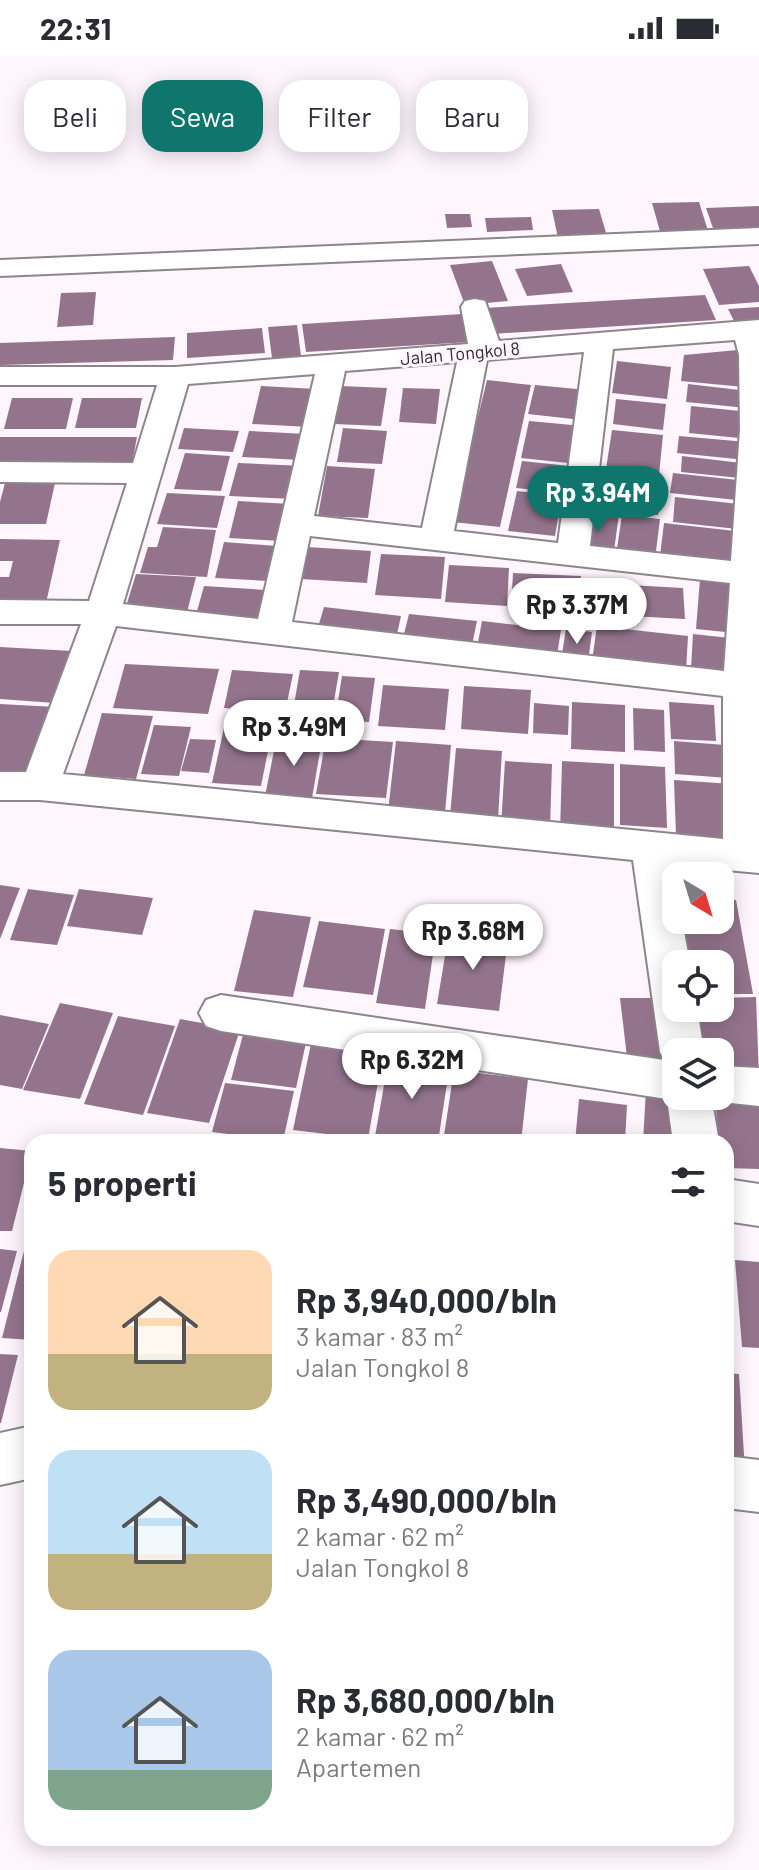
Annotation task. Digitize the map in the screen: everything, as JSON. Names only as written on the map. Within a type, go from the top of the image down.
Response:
[{"type":"street","points":[[0,268],[759,236]]},
{"type":"street","points":[[436,539],[480,351],[475,307]]},
{"type":"street","points":[[0,786],[40,786],[751,857],[746,574],[757,429],[752,330]]},
{"type":"street","name":"Jalan Tongkol 8","points":[[0,376],[175,376],[752,330]]},
{"type":"street","points":[[571,555],[577,532],[580,486],[600,341]]},
{"type":"street","points":[[272,632],[332,363]]},
{"type":"street","points":[[40,786],[103,613],[175,376]]},
{"type":"street","points":[[0,472],[145,473]]},
{"type":"street","points":[[296,524],[746,574]]},
{"type":"street","points":[[0,612],[103,613],[750,685]]},
{"type":"street","points":[[651,848],[680,1038]]},
{"type":"street","points":[[221,1013],[662,1079]]},
{"type":"street","points":[[734,1086],[759,1087]]},
{"type":"street","points":[[691,1110],[695,1134]]},
{"type":"street","points":[[734,1201],[759,1205]]},
{"type":"street","points":[[0,1459],[24,1454]]},
{"type":"street","points":[[734,1483],[759,1486]]},
{"type":"building","points":[[699,202],[709,234],[661,235],[652,203]]},
{"type":"building","points":[[759,206],[759,230],[714,231],[706,208]]},
{"type":"building","points":[[599,209],[607,236],[558,238],[552,210]]},
{"type":"building","points":[[445,214],[470,214],[472,227],[447,228]]},
{"type":"building","points":[[531,217],[533,230],[487,232],[485,218]]},
{"type":"building","points":[[492,261],[508,301],[465,305],[450,265]]},
{"type":"building","points":[[561,264],[573,292],[527,296],[515,269]]},
{"type":"building","points":[[749,266],[759,286],[759,302],[719,305],[703,269]]},
{"type":"building","points":[[96,292],[93,325],[57,327],[61,293]]},
{"type":"building","points":[[705,295],[716,320],[491,334],[484,308]]},
{"type":"building","points":[[759,307],[759,326],[737,327],[728,309]]},
{"type":"building","points":[[462,314],[470,342],[306,352],[302,324]]},
{"type":"building","points":[[297,325],[301,356],[272,358],[268,327]]},
{"type":"building","points":[[262,328],[265,353],[187,358],[187,333]]},
{"type":"building","points":[[175,337],[173,360],[0,365],[0,343]]},
{"type":"building","points":[[748,349],[744,387],[681,381],[684,355]]},
{"type":"building","points":[[617,361],[671,367],[667,399],[612,393]]},
{"type":"building","points":[[487,380],[531,385],[500,527],[452,522]]},
{"type":"building","points":[[688,384],[748,391],[747,408],[686,402]]},
{"type":"building","points":[[535,385],[587,390],[582,420],[528,414]]},
{"type":"building","points":[[261,386],[317,389],[309,427],[252,424]]},
{"type":"building","points":[[341,386],[387,388],[381,426],[334,424]]},
{"type":"building","points":[[403,388],[440,389],[436,424],[399,422]]},
{"type":"building","points":[[12,398],[73,398],[66,429],[4,429]]},
{"type":"building","points":[[82,398],[142,398],[136,428],[75,428]]},
{"type":"building","points":[[616,399],[666,404],[663,430],[613,424]]},
{"type":"building","points":[[691,406],[740,411],[739,438],[689,433]]},
{"type":"building","points":[[529,421],[583,426],[577,464],[521,458]]},
{"type":"building","points":[[184,428],[239,431],[233,452],[178,449]]},
{"type":"building","points":[[343,428],[387,431],[382,464],[337,462]]},
{"type":"building","points":[[612,430],[663,435],[659,475],[606,469]]},
{"type":"building","points":[[249,431],[306,434],[300,460],[242,457]]},
{"type":"building","points":[[679,436],[747,442],[746,460],[677,453]]},
{"type":"building","points":[[0,437],[137,437],[131,469],[0,469]]},
{"type":"building","points":[[185,453],[230,456],[221,491],[174,489]]},
{"type":"building","points":[[682,456],[741,463],[740,478],[681,472]]},
{"type":"building","points":[[522,461],[570,466],[565,493],[516,488]]},
{"type":"building","points":[[238,463],[303,466],[295,499],[229,496]]},
{"type":"building","points":[[327,466],[375,469],[368,518],[318,516]]},
{"type":"building","points":[[673,473],[747,481],[746,501],[670,493]]},
{"type":"building","points":[[604,475],[662,481],[658,515],[599,508]]},
{"type":"building","points":[[5,483],[55,483],[46,524],[0,524],[0,502]]},
{"type":"building","points":[[517,491],[562,496],[555,536],[508,531]]},
{"type":"building","points":[[167,493],[225,496],[217,528],[157,524]]},
{"type":"building","points":[[675,497],[739,504],[737,529],[673,522]]},
{"type":"building","points":[[238,501],[291,504],[282,541],[229,538]]},
{"type":"building","points":[[585,510],[619,514],[613,558],[577,554]]},
{"type":"building","points":[[622,515],[660,519],[655,559],[616,555]]},
{"type":"building","points":[[664,523],[744,532],[742,565],[660,556]]},
{"type":"building","points":[[163,527],[216,530],[207,577],[140,573],[148,547],[157,547]]},
{"type":"building","points":[[0,539],[60,540],[46,603],[0,603],[0,577],[9,577],[13,561],[0,561]]},
{"type":"building","points":[[224,542],[277,546],[269,581],[215,578]]},
{"type":"building","points":[[307,547],[371,551],[367,583],[301,579]]},
{"type":"building","points":[[381,554],[445,557],[441,599],[375,595]]},
{"type":"building","points":[[449,565],[509,568],[507,606],[445,602]]},
{"type":"building","points":[[513,573],[581,576],[580,612],[511,609]]},
{"type":"building","points":[[136,574],[196,577],[186,616],[124,613]]},
{"type":"building","points":[[700,579],[738,584],[735,633],[696,629]]},
{"type":"building","points":[[593,583],[683,588],[685,619],[593,614]]},
{"type":"building","points":[[204,586],[267,590],[259,626],[194,622]]},
{"type":"building","points":[[324,607],[401,616],[395,643],[316,634]]},
{"type":"building","points":[[409,614],[477,621],[471,650],[402,642]]},
{"type":"building","points":[[482,621],[561,630],[556,662],[476,653]]},
{"type":"building","points":[[597,626],[688,636],[686,671],[592,661]]},
{"type":"building","points":[[566,629],[592,632],[588,663],[561,660]]},
{"type":"building","points":[[693,634],[730,638],[729,672],[691,668]]},
{"type":"building","points":[[0,647],[72,651],[55,703],[0,699]]},
{"type":"building","points":[[125,664],[219,669],[208,714],[113,708]]},
{"type":"building","points":[[232,670],[293,674],[285,712],[224,708]]},
{"type":"building","points":[[300,670],[339,672],[329,730],[290,728]]},
{"type":"building","points":[[342,676],[375,678],[369,722],[335,720]]},
{"type":"building","points":[[383,685],[449,689],[445,730],[378,726]]},
{"type":"building","points":[[464,686],[531,690],[528,734],[461,729]]},
{"type":"building","points":[[572,702],[625,705],[625,752],[571,749]]},
{"type":"building","points":[[669,702],[714,705],[716,741],[671,739]]},
{"type":"building","points":[[534,703],[569,706],[568,735],[533,733]]},
{"type":"building","points":[[0,704],[56,707],[33,776],[0,774]]},
{"type":"building","points":[[633,708],[664,710],[665,752],[634,750]]},
{"type":"building","points":[[102,713],[153,716],[136,779],[84,775]]},
{"type":"building","points":[[225,723],[273,726],[261,786],[212,783]]},
{"type":"building","points":[[154,725],[191,727],[179,776],[141,774]]},
{"type":"building","points":[[278,731],[323,734],[311,804],[264,801]]},
{"type":"building","points":[[326,738],[393,742],[386,798],[316,794]]},
{"type":"building","points":[[190,739],[216,740],[209,773],[181,771]]},
{"type":"building","points":[[396,741],[451,745],[444,824],[387,820]]},
{"type":"building","points":[[674,741],[725,745],[728,778],[675,774]]},
{"type":"building","points":[[456,748],[502,751],[498,820],[450,816]]},
{"type":"building","points":[[505,761],[552,764],[550,829],[501,826]]},
{"type":"building","points":[[562,761],[614,764],[614,838],[560,834]]},
{"type":"building","points":[[620,764],[665,767],[667,828],[620,825]]},
{"type":"building","points":[[674,780],[732,784],[736,839],[676,835]]},
{"type":"building","points":[[0,885],[20,888],[0,939]]},
{"type":"building","points":[[28,889],[74,895],[57,945],[10,940]]},
{"type":"building","points":[[79,889],[153,898],[142,935],[67,926]]},
{"type":"building","points":[[736,900],[753,994],[734,994],[734,950],[674,950],[671,934],[734,934]]},
{"type":"building","points":[[254,910],[311,917],[293,997],[234,991]]},
{"type":"building","points":[[319,921],[385,929],[373,995],[303,987]]},
{"type":"building","points":[[390,929],[436,934],[425,1009],[376,1003]]},
{"type":"building","points":[[449,932],[508,939],[499,1011],[437,1004]]},
{"type":"building","points":[[756,997],[759,1078],[734,1078],[734,1038],[699,1038],[696,1022],[734,1022],[734,998]]},
{"type":"building","points":[[620,998],[662,998],[662,1022],[687,1022],[690,1038],[662,1038],[662,1074],[629,1074]]},
{"type":"building","points":[[60,1003],[113,1013],[80,1099],[23,1090]]},
{"type":"building","points":[[0,1015],[49,1024],[22,1089],[0,1085]]},
{"type":"building","points":[[118,1016],[175,1026],[143,1115],[84,1104]]},
{"type":"building","points":[[180,1019],[240,1030],[209,1123],[147,1113]]},
{"type":"building","points":[[245,1027],[308,1034],[296,1088],[231,1080]]},
{"type":"building","points":[[312,1039],[384,1048],[369,1134],[293,1130]]},
{"type":"building","points":[[389,1057],[450,1064],[439,1134],[375,1134]]},
{"type":"building","points":[[454,1070],[528,1079],[522,1134],[444,1134]]},
{"type":"building","points":[[225,1083],[294,1091],[285,1134],[212,1132]]},
{"type":"building","points":[[646,1089],[662,1091],[662,1110],[694,1110],[693,1134],[643,1134]]},
{"type":"building","points":[[734,1098],[759,1099],[759,1169],[734,1168],[734,1134],[718,1134],[716,1110],[734,1110]]},
{"type":"building","points":[[579,1099],[627,1105],[625,1134],[576,1134]]},
{"type":"building","points":[[0,1148],[24,1150],[24,1183],[12,1231],[0,1231]]},
{"type":"building","points":[[0,1249],[17,1251],[1,1312],[0,1312]]},
{"type":"building","points":[[24,1251],[24,1339],[2,1338]]},
{"type":"building","points":[[735,1260],[759,1262],[759,1348],[742,1347]]},
{"type":"building","points":[[0,1354],[18,1355],[1,1423],[0,1423]]},
{"type":"building","points":[[734,1374],[739,1374],[745,1471],[734,1470]]}]
